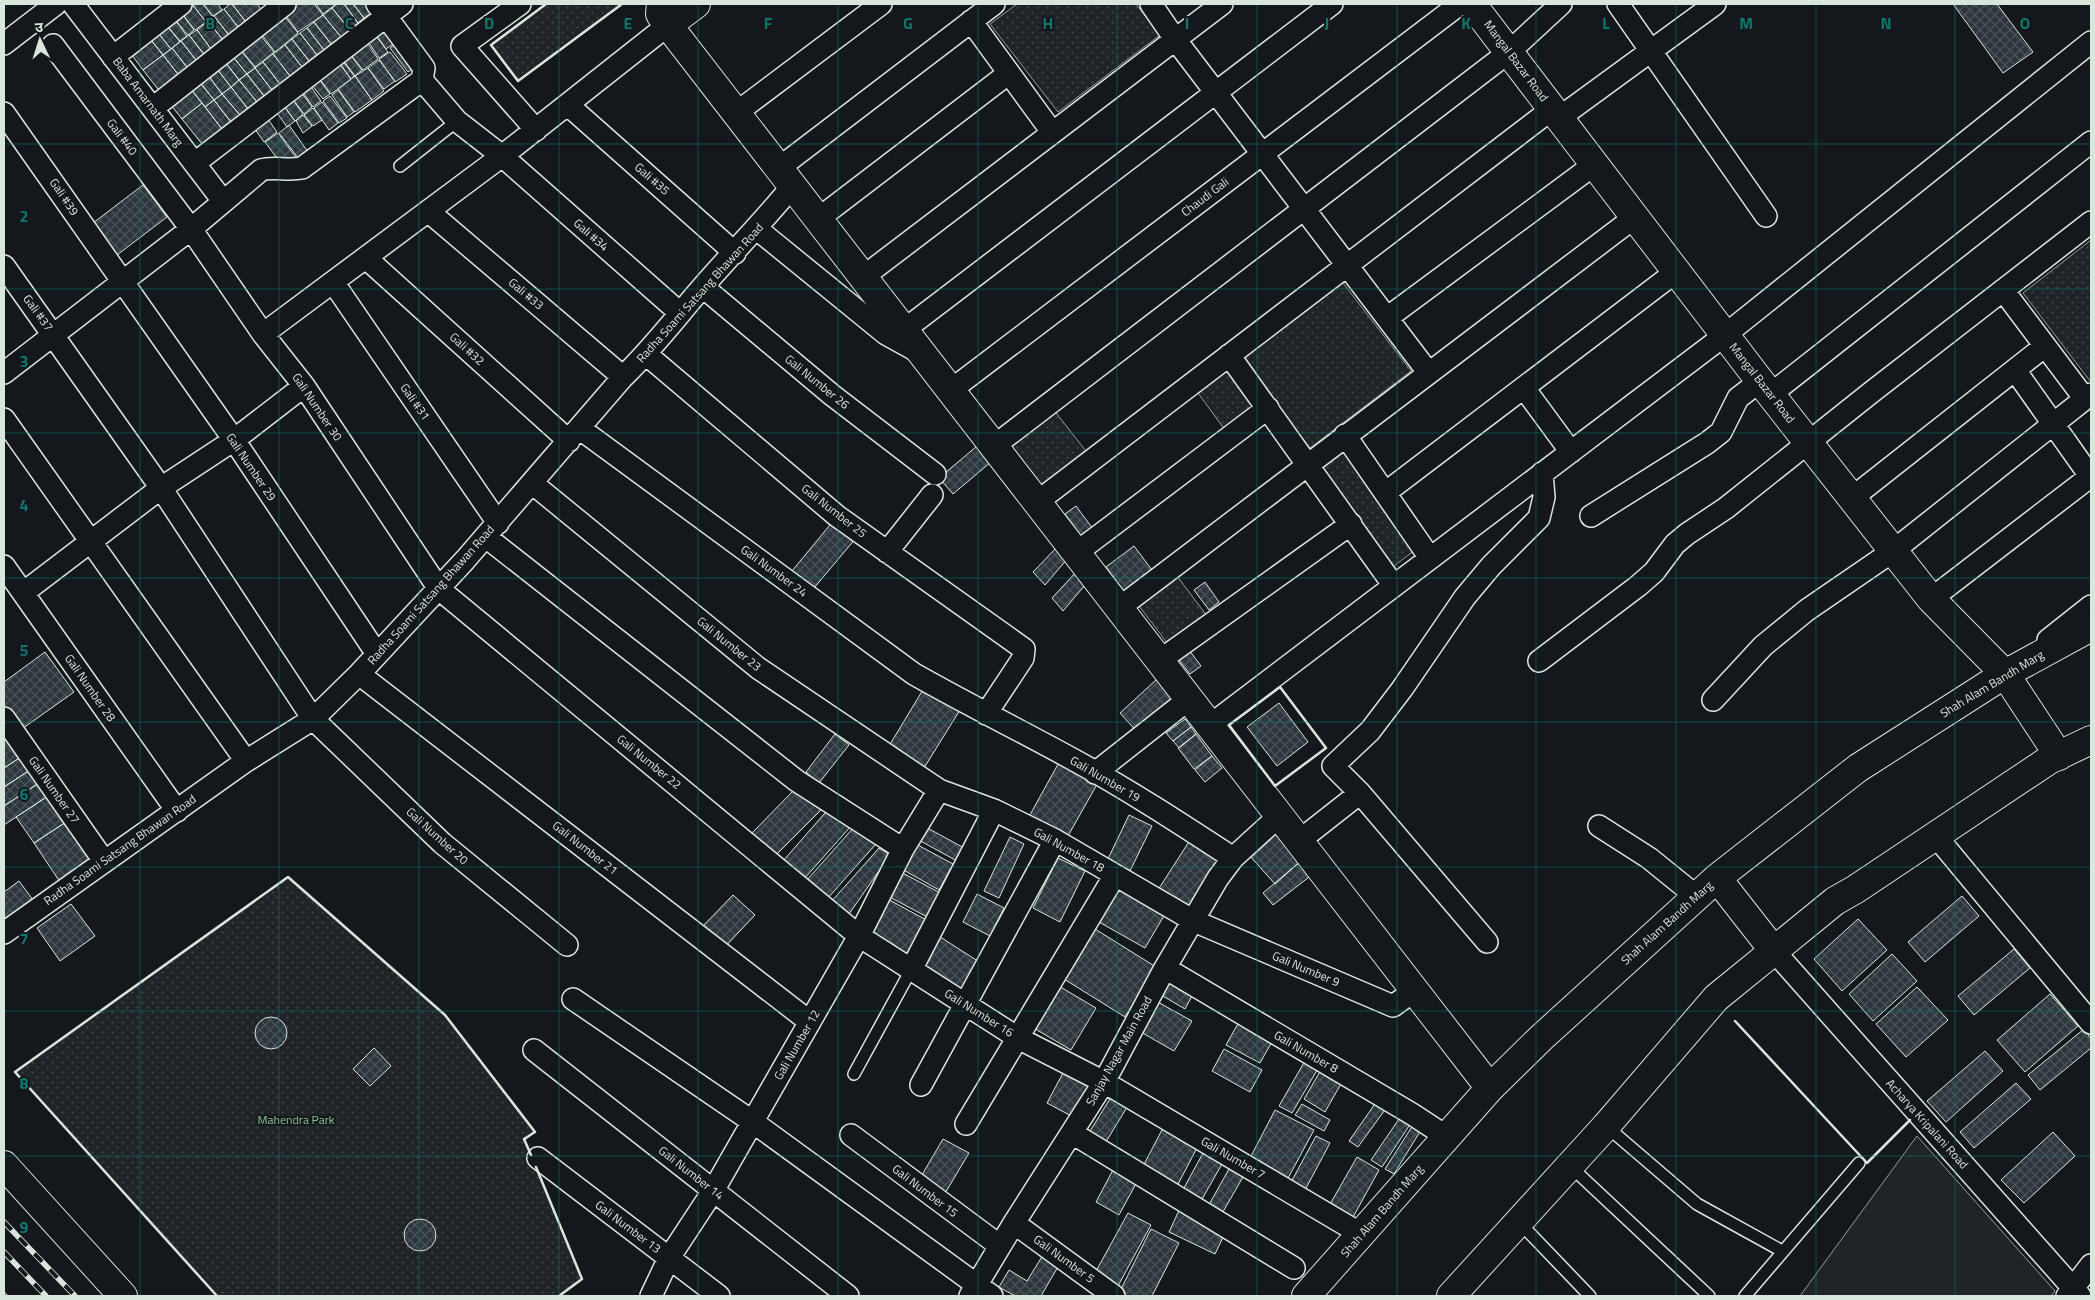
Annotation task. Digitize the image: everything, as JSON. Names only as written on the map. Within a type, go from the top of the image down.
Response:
[{"type":"street","name":"Baba Amarnath Marg","points":[[73,4],[224,201]]},
{"type":"street","points":[[113,56],[181,4]]},
{"type":"street","points":[[153,108],[285,4]]},
{"type":"street","points":[[520,4],[462,46],[536,130]]},
{"type":"street","points":[[264,334],[568,105],[663,11],[696,4]]},
{"type":"street","points":[[736,113],[882,4]]},
{"type":"street","name":"Radha Soami Satsang Bhawan Road","points":[[4,933],[246,761],[313,720],[359,674],[492,530],[623,377],[647,354],[680,313],[757,229],[786,177],[971,21],[994,4]]},
{"type":"street","points":[[1151,4],[1175,39],[1428,372]]},
{"type":"street","points":[[863,277],[1222,4]]},
{"type":"street","points":[[904,330],[1332,4]]},
{"type":"street","name":"Chaudi Gali","points":[[951,390],[1460,4]]},
{"type":"street","name":"Mangal Bazar Road","points":[[1472,4],[1931,599],[2081,749]]},
{"type":"street","points":[[994,446],[1509,52],[1560,4]]},
{"type":"street","points":[[1618,4],[1766,216]]},
{"type":"street","points":[[1037,502],[1346,265],[1556,113],[1650,51],[1716,4]]},
{"type":"street","points":[[4,44],[49,6]]},
{"type":"street","points":[[4,373],[191,229],[261,170],[272,168],[290,171],[302,168],[422,80],[424,68],[388,8],[195,163]]},
{"type":"street","points":[[663,11],[736,113],[1490,1088]]},
{"type":"street","points":[[971,21],[1052,132]]},
{"type":"street","points":[[1209,726],[1725,334],[2091,42]]},
{"type":"street","name":"Gali #40","points":[[53,44],[191,229]]},
{"type":"street","points":[[818,219],[1009,73]]},
{"type":"street","name":"Gali #34","points":[[422,80],[457,122],[502,156],[680,313]]},
{"type":"street","name":"Gali #35","points":[[568,105],[735,253]]},
{"type":"street","name":"Gali #39","points":[[4,113],[122,282]]},
{"type":"street","points":[[1591,516],[1707,443],[1721,432],[1738,398],[1766,387],[2091,142]]},
{"type":"street","points":[[1387,318],[1595,164]]},
{"type":"street","name":"Gali #33","points":[[428,211],[623,377]]},
{"type":"street","points":[[1119,608],[1635,217]]},
{"type":"street","points":[[1539,662],[1638,586],[1654,572],[1675,544],[1687,534],[1726,508],[2091,222]]},
{"type":"street","name":"Gali Number 30","points":[[191,229],[264,334],[304,386],[438,589]]},
{"type":"street","points":[[757,229],[886,334],[923,355]]},
{"type":"street","name":"Gali #32","points":[[366,258],[574,434]]},
{"type":"street","name":"Gali #37","points":[[4,266],[54,335]]},
{"type":"street","points":[[1386,494],[1677,271]]},
{"type":"street","name":"Gali Number 29","points":[[122,282],[234,440],[377,654]]},
{"type":"street","name":"Gali #31","points":[[333,282],[492,530],[797,781],[903,850]]},
{"type":"street","name":"Gali Number 26","points":[[703,287],[832,395],[934,484],[887,552]]},
{"type":"street","points":[[1713,700],[1763,646],[1785,628],[1844,583],[1893,551],[2088,397],[2045,346],[2003,290]]},
{"type":"street","points":[[54,335],[161,488],[313,720]]},
{"type":"street","points":[[1852,498],[2045,346]]},
{"type":"street","name":"Gali Number 25","points":[[647,354],[837,516],[1024,649],[1023,658],[979,711]]},
{"type":"street","points":[[1229,355],[1394,586]]},
{"type":"street","points":[[1931,599],[2091,476],[2015,370]]},
{"type":"street","points":[[23,594],[161,488],[234,440],[304,386]]},
{"type":"street","points":[[1524,388],[1571,452]]},
{"type":"street","points":[[1076,554],[1268,408]]},
{"type":"street","points":[[4,419],[246,761]]},
{"type":"street","name":"Gali Number 24","points":[[574,434],[914,674],[979,711]]},
{"type":"street","points":[[1346,435],[1430,558]]},
{"type":"street","points":[[1487,942],[1360,793],[1333,766],[1370,731],[1402,689],[1465,597],[1491,566],[1539,518],[1544,497],[1542,474]]},
{"type":"street","name":"Gali Number 23","points":[[532,483],[758,668],[939,790]]},
{"type":"street","points":[[1159,661],[1351,524]]},
{"type":"street","name":"Gali Number 28","points":[[4,566],[176,810]]},
{"type":"street","name":"Gali Number 22","points":[[438,589],[859,936]]},
{"type":"street","points":[[2005,674],[2091,606]]},
{"type":"street","name":"Shah Alam Bandh Marg","points":[[1306,1296],[1490,1088],[1541,1038],[1717,878],[1858,768],[2005,674],[2091,627]]},
{"type":"street","name":"Gali Number 21","points":[[359,674],[810,1022]]},
{"type":"street","points":[[1096,773],[1189,699]]},
{"type":"street","name":"Gali Number 19","points":[[979,711],[1096,773],[1233,858]]},
{"type":"street","name":"Gali Number 27","points":[[4,718],[104,861]]},
{"type":"street","name":"Gali Number 20","points":[[313,720],[442,843],[567,945]]},
{"type":"street","points":[[1461,1293],[1519,1222],[1606,1126],[1716,998],[1835,901],[1856,889],[2049,760],[2081,749]]},
{"type":"street","name":"Gali Number 18","points":[[939,790],[994,810],[1055,840],[1194,921]]},
{"type":"street","name":"Gali Number 12","points":[[650,1296],[669,1258],[713,1191],[810,1022],[859,936],[903,850],[939,790]]},
{"type":"street","points":[[1299,841],[1360,793]]},
{"type":"street","points":[[911,970],[994,810]]},
{"type":"street","name":"Sanjay Nagar Main Road","points":[[979,1292],[1000,1246],[1104,1082],[1165,968],[1218,878],[1233,858],[1280,816]]},
{"type":"street","points":[[1599,826],[1649,858],[1696,896]]},
{"type":"street","points":[[1935,835],[2091,1023]]},
{"type":"street","points":[[921,1086],[1055,840]]},
{"type":"street","points":[[966,1124],[1115,875]]},
{"type":"street","points":[[1717,878],[1774,951]]},
{"type":"street","name":"Gali Number 9","points":[[1194,921],[1393,1006],[1415,990]]},
{"type":"street","name":"Gali Number 16","points":[[859,936],[1018,1038],[1104,1082]]},
{"type":"street","name":"Acharya Kripalani Road","points":[[1774,951],[2073,1294]]},
{"type":"street","name":"Gali Number 8","points":[[1165,968],[1412,1114],[1446,1137]]},
{"type":"street","points":[[573,999],[752,1122],[979,1292]]},
{"type":"street","name":"Gali Number 14","points":[[534,1050],[848,1296]]},
{"type":"street","name":"Gali Number 7","points":[[1104,1082],[1361,1234]]},
{"type":"street","points":[[1072,1133],[1294,1268]]},
{"type":"street","name":"Gali Number 15","points":[[851,1135],[1000,1246]]},
{"type":"street","name":"Gali Number 13","points":[[538,1158],[719,1296]]},
{"type":"street","points":[[4,1166],[122,1296]]},
{"type":"street","name":"Gali Number 5","points":[[1014,1222],[1114,1296]]},
{"type":"street","points":[[2073,1294],[2091,1265]]},
{"type":"street","points":[[4,1271],[28,1296]]},
{"type":"lane","points":[[400,166],[457,122]]},
{"type":"lane","points":[[854,1074],[911,970]]},
{"type":"lane","points":[[1606,1126],[1697,1204],[1782,1251]]},
{"type":"lane","points":[[1745,1296],[1859,1163]]},
{"type":"lane","points":[[1570,1166],[1709,1296]]},
{"type":"lane","points":[[1519,1222],[1590,1296]]},
{"type":"green space","points":[[546,4],[622,4],[518,81],[491,45]]},
{"type":"green space","points":[[1017,4],[1136,4],[1160,35],[1058,112],[990,24]]},
{"type":"green space","points":[[2091,240],[2091,380],[2090,381],[2023,293]]},
{"type":"green space","points":[[1343,283],[1411,371],[1310,448],[1242,360]]},
{"type":"green space","points":[[1229,370],[1256,406],[1225,430],[1198,393]]},
{"type":"green space","points":[[1053,409],[1089,455],[1039,493],[1004,447]]},
{"type":"green space","points":[[1345,447],[1415,550],[1390,569],[1319,467]]},
{"type":"green space","points":[[1177,576],[1207,616],[1168,644],[1139,606]]},
{"type":"green space","name":"Mahendra Park","points":[[288,877],[445,1015],[535,1132],[525,1140],[582,1279],[559,1296],[217,1296],[15,1072]]},
{"type":"green space","points":[[1917,1136],[2055,1291],[2051,1296],[1800,1296]]},
{"type":"building","points":[[188,4],[192,4],[206,22],[195,30],[179,10]]},
{"type":"building","points":[[192,4],[203,4],[213,17],[206,22]]},
{"type":"building","points":[[203,4],[218,4],[222,10],[213,16]]},
{"type":"building","points":[[232,4],[249,26],[242,32],[224,9]]},
{"type":"building","points":[[232,4],[257,4],[265,14],[249,26]]},
{"type":"building","points":[[290,4],[314,4],[323,15],[298,32],[283,12]]},
{"type":"building","points":[[316,4],[336,4],[323,14]]},
{"type":"building","points":[[337,4],[344,4],[358,23],[350,30],[332,8]]},
{"type":"building","points":[[344,4],[353,4],[364,18],[358,23]]},
{"type":"building","points":[[353,4],[375,4],[378,8],[364,18]]},
{"type":"building","points":[[1953,4],[1997,4],[2033,52],[2003,73]]},
{"type":"building","points":[[332,8],[350,30],[341,37],[323,15]]},
{"type":"building","points":[[224,9],[242,32],[232,39],[214,16]]},
{"type":"building","points":[[179,10],[194,30],[188,35],[172,16]]},
{"type":"building","points":[[282,13],[298,33],[275,52],[259,31]]},
{"type":"building","points":[[323,15],[341,37],[331,44],[314,22]]},
{"type":"building","points":[[172,16],[187,36],[180,41],[164,22]]},
{"type":"building","points":[[214,16],[232,39],[226,44],[208,21]]},
{"type":"building","points":[[386,18],[401,38],[386,49],[372,29]]},
{"type":"building","points":[[208,21],[226,44],[214,53],[197,30]]},
{"type":"building","points":[[164,22],[180,42],[171,49],[155,29]]},
{"type":"building","points":[[314,22],[331,44],[324,50],[307,28]]},
{"type":"building","points":[[307,28],[324,50],[317,55],[300,33]]},
{"type":"building","points":[[155,29],[171,49],[163,55],[147,35]]},
{"type":"building","points":[[371,29],[388,52],[379,58],[364,35]]},
{"type":"building","points":[[197,30],[214,53],[207,58],[189,35]]},
{"type":"building","points":[[256,30],[274,52],[255,67],[237,45]]},
{"type":"building","points":[[300,33],[317,55],[309,61],[292,39]]},
{"type":"building","points":[[147,35],[163,55],[143,70],[128,50]]},
{"type":"building","points":[[189,35],[207,58],[199,64],[181,41]]},
{"type":"building","points":[[364,38],[378,59],[363,70],[347,50]]},
{"type":"building","points":[[292,39],[309,61],[302,67],[285,45]]},
{"type":"building","points":[[400,40],[418,65],[408,72],[390,48]]},
{"type":"building","points":[[181,41],[199,64],[190,71],[172,48]]},
{"type":"building","points":[[285,45],[302,67],[290,76],[273,54]]},
{"type":"building","points":[[238,47],[255,68],[247,74],[230,53]]},
{"type":"building","points":[[172,48],[190,71],[181,78],[163,55]]},
{"type":"building","points":[[348,52],[362,70],[355,76],[341,57]]},
{"type":"building","points":[[390,52],[407,74],[395,82],[379,59]]},
{"type":"building","points":[[230,53],[247,74],[239,80],[223,59]]},
{"type":"building","points":[[273,54],[290,76],[280,84],[263,62]]},
{"type":"building","points":[[163,55],[181,78],[161,93],[143,70]]},
{"type":"building","points":[[222,58],[239,80],[231,87],[214,65]]},
{"type":"building","points":[[342,60],[354,76],[351,79],[339,62]]},
{"type":"building","points":[[379,60],[395,81],[384,89],[368,68]]},
{"type":"building","points":[[263,62],[280,84],[272,90],[255,68]]},
{"type":"building","points":[[338,62],[351,79],[331,94],[315,73]]},
{"type":"building","points":[[214,65],[231,87],[222,94],[205,71]]},
{"type":"building","points":[[255,68],[272,90],[264,96],[247,74]]},
{"type":"building","points":[[368,68],[384,91],[372,100],[355,76]]},
{"type":"building","points":[[205,71],[222,94],[214,100],[196,78]]},
{"type":"building","points":[[247,74],[264,96],[257,102],[239,80]]},
{"type":"building","points":[[316,75],[330,94],[323,99],[308,80]]},
{"type":"building","points":[[355,76],[372,100],[355,112],[338,89]]},
{"type":"building","points":[[196,77],[214,100],[205,107],[187,84]]},
{"type":"building","points":[[239,80],[257,102],[248,109],[231,87]]},
{"type":"building","points":[[307,81],[321,101],[313,107],[299,87]]},
{"type":"building","points":[[187,84],[202,103],[182,119],[167,100]]},
{"type":"building","points":[[231,87],[248,109],[240,115],[222,94]]},
{"type":"building","points":[[298,88],[312,107],[304,114],[289,94]]},
{"type":"building","points":[[338,90],[354,112],[347,117],[332,95]]},
{"type":"building","points":[[222,94],[240,115],[231,122],[214,100]]},
{"type":"building","points":[[289,94],[303,114],[295,121],[280,101]]},
{"type":"building","points":[[330,96],[347,118],[339,123],[323,101]]},
{"type":"building","points":[[214,100],[231,122],[222,129],[205,107]]},
{"type":"building","points":[[280,100],[295,121],[287,127],[272,106]]},
{"type":"building","points":[[322,102],[338,123],[329,130],[314,108]]},
{"type":"building","points":[[202,103],[222,129],[202,144],[182,119]]},
{"type":"building","points":[[313,108],[322,120],[313,126],[304,115]]},
{"type":"building","points":[[263,112],[277,132],[264,142],[250,122]]},
{"type":"building","points":[[303,115],[312,126],[303,133],[296,121]]},
{"type":"building","points":[[289,125],[308,152],[299,159],[279,133]]},
{"type":"building","points":[[278,133],[298,160],[285,169],[265,142]]},
{"type":"building","points":[[143,185],[167,217],[117,255],[93,223]]},
{"type":"building","points":[[977,446],[991,462],[953,494],[939,478]]},
{"type":"building","points":[[1076,506],[1093,529],[1082,537],[1065,514]]},
{"type":"building","points":[[834,520],[856,538],[809,594],[787,577]]},
{"type":"building","points":[[1058,546],[1068,558],[1045,585],[1033,572]]},
{"type":"building","points":[[1134,546],[1152,570],[1124,591],[1106,567]]},
{"type":"building","points":[[1076,572],[1086,584],[1063,611],[1052,598]]},
{"type":"building","points":[[1205,582],[1219,602],[1209,610],[1194,590]]},
{"type":"building","points":[[1186,646],[1201,666],[1190,674],[1175,655]]},
{"type":"building","points":[[45,652],[74,692],[19,731],[4,709],[4,682]]},
{"type":"building","points":[[1157,679],[1175,702],[1139,734],[1120,713]]},
{"type":"building","points":[[924,688],[960,710],[924,768],[889,746]]},
{"type":"building","points":[[1279,703],[1308,742],[1277,766],[1247,727]]},
{"type":"building","points":[[1185,719],[1191,727],[1173,741],[1166,733]]},
{"type":"building","points":[[1191,727],[1196,734],[1179,748],[1173,741]]},
{"type":"building","points":[[4,732],[21,757],[4,768]]},
{"type":"building","points":[[835,734],[849,745],[819,783],[806,772]]},
{"type":"building","points":[[1196,734],[1212,756],[1194,769],[1178,748]]},
{"type":"building","points":[[1212,756],[1222,768],[1205,782],[1195,770]]},
{"type":"building","points":[[21,757],[30,770],[4,787],[4,768]]},
{"type":"building","points":[[1062,757],[1100,779],[1064,843],[1026,822]]},
{"type":"building","points":[[30,770],[39,783],[4,806],[4,787]]},
{"type":"building","points":[[39,783],[48,796],[4,825],[4,806]]},
{"type":"building","points":[[797,787],[821,810],[773,858],[750,835]]},
{"type":"building","points":[[48,796],[66,822],[34,843],[16,817]]},
{"type":"building","points":[[831,806],[852,825],[804,879],[783,861]]},
{"type":"building","points":[[1129,815],[1152,826],[1130,871],[1107,861]]},
{"type":"building","points":[[66,822],[92,860],[60,882],[34,843]]},
{"type":"building","points":[[922,825],[964,848],[957,861],[915,838]]},
{"type":"building","points":[[855,826],[876,844],[827,899],[806,881]]},
{"type":"building","points":[[1278,830],[1302,860],[1275,884],[1249,855]]},
{"type":"building","points":[[1010,837],[1024,844],[999,898],[984,891]]},
{"type":"building","points":[[1192,837],[1222,856],[1185,912],[1156,893]]},
{"type":"building","points":[[914,843],[953,864],[939,890],[900,868]]},
{"type":"building","points":[[879,848],[890,855],[847,917],[831,902]]},
{"type":"building","points":[[1058,858],[1085,871],[1060,922],[1033,908]]},
{"type":"building","points":[[1302,860],[1313,874],[1273,905],[1263,893]]},
{"type":"building","points":[[897,870],[944,895],[931,919],[884,894]]},
{"type":"building","points":[[19,881],[33,900],[6,919],[4,916],[4,892]]},
{"type":"building","points":[[1118,888],[1165,914],[1145,948],[1099,922]]},
{"type":"building","points":[[977,894],[1004,908],[990,936],[963,922]]},
{"type":"building","points":[[733,895],[755,915],[722,950],[700,929]]},
{"type":"building","points":[[1962,896],[1979,916],[1925,962],[1908,942]]},
{"type":"building","points":[[884,897],[930,922],[911,956],[865,932]]},
{"type":"building","points":[[71,904],[95,936],[60,961],[37,928]]},
{"type":"building","points":[[1858,919],[1887,950],[1842,991],[1814,959]]},
{"type":"building","points":[[1095,929],[1156,967],[1125,1017],[1064,979]]},
{"type":"building","points":[[937,935],[981,963],[962,992],[918,965]]},
{"type":"building","points":[[2014,949],[2030,968],[1974,1015],[1958,996]]},
{"type":"building","points":[[1892,954],[1917,981],[1873,1021],[1849,994]]},
{"type":"building","points":[[1168,982],[1192,996],[1185,1009],[1161,995]]},
{"type":"building","points":[[1057,985],[1096,1008],[1071,1050],[1032,1027]]},
{"type":"building","points":[[1917,987],[1948,1020],[1906,1057],[1876,1024]]},
{"type":"building","points":[[2050,994],[2078,1026],[2025,1072],[1997,1040]]},
{"type":"building","points":[[1156,1001],[1192,1021],[1174,1051],[1139,1031]]},
{"type":"building","points":[[271,1017],[282,1022],[287,1033],[282,1044],[271,1049],[260,1044],[255,1033],[260,1022]]},
{"type":"building","points":[[1240,1020],[1274,1038],[1260,1063],[1226,1045]]},
{"type":"building","points":[[2084,1029],[2091,1039],[2091,1048],[2040,1090],[2028,1075]]},
{"type":"building","points":[[374,1048],[391,1066],[370,1086],[353,1069]]},
{"type":"building","points":[[1224,1049],[1262,1070],[1250,1092],[1212,1071]]},
{"type":"building","points":[[1985,1051],[2003,1071],[1946,1122],[1927,1101]]},
{"type":"building","points":[[1306,1059],[1319,1067],[1292,1113],[1279,1106]]},
{"type":"building","points":[[1321,1070],[1342,1082],[1325,1112],[1304,1099]]},
{"type":"building","points":[[1064,1071],[1092,1086],[1075,1118],[1047,1103]]},
{"type":"building","points":[[2016,1083],[2031,1099],[1974,1148],[1960,1132]]},
{"type":"building","points":[[1113,1094],[1129,1104],[1101,1150],[1085,1139]]},
{"type":"building","points":[[1377,1101],[1387,1107],[1358,1147],[1349,1141]]},
{"type":"building","points":[[1302,1104],[1330,1120],[1324,1131],[1295,1115]]},
{"type":"building","points":[[1275,1110],[1314,1130],[1287,1180],[1249,1160]]},
{"type":"building","points":[[1401,1116],[1411,1123],[1382,1167],[1371,1160]]},
{"type":"building","points":[[1413,1125],[1421,1130],[1394,1174],[1385,1169]]},
{"type":"building","points":[[1164,1126],[1199,1144],[1175,1190],[1140,1172]]},
{"type":"building","points":[[2053,1132],[2075,1156],[2024,1203],[2001,1180]]},
{"type":"building","points":[[1316,1136],[1330,1143],[1304,1192],[1290,1184]]},
{"type":"building","points":[[943,1139],[969,1153],[944,1195],[919,1180]]},
{"type":"building","points":[[1203,1153],[1222,1164],[1197,1208],[1179,1197]]},
{"type":"building","points":[[1357,1157],[1379,1170],[1352,1219],[1329,1206]]},
{"type":"building","points":[[1114,1168],[1138,1180],[1119,1215],[1096,1202]]},
{"type":"building","points":[[1229,1169],[1243,1177],[1220,1217],[1206,1210]]},
{"type":"building","points":[[1181,1206],[1227,1229],[1215,1254],[1169,1232]]},
{"type":"building","points":[[1128,1213],[1151,1225],[1118,1286],[1095,1273]]},
{"type":"building","points":[[420,1219],[431,1224],[436,1235],[431,1246],[420,1251],[409,1246],[404,1235],[409,1224]]},
{"type":"building","points":[[1151,1229],[1179,1243],[1152,1296],[1127,1296],[1119,1293]]},
{"type":"building","points":[[1043,1255],[1059,1265],[1041,1296],[1015,1296],[999,1287],[1009,1270],[1027,1281]]},
{"type":"railway","points":[[4,1222],[75,1296]]},
{"type":"railway","points":[[4,1252],[46,1296]]},
{"type":"wall","points":[[546,4],[491,45],[518,81],[622,4]]},
{"type":"wall","points":[[1280,687],[1326,748],[1275,786],[1229,725],[1280,687]]},
{"type":"wall","points":[[217,1296],[15,1072],[288,877],[445,1015],[535,1132],[524,1139],[531,1155]]},
{"type":"wall","points":[[1735,1021],[1867,1163],[1910,1120]]},
{"type":"wall","points":[[536,1167],[582,1279],[559,1296]]}]
